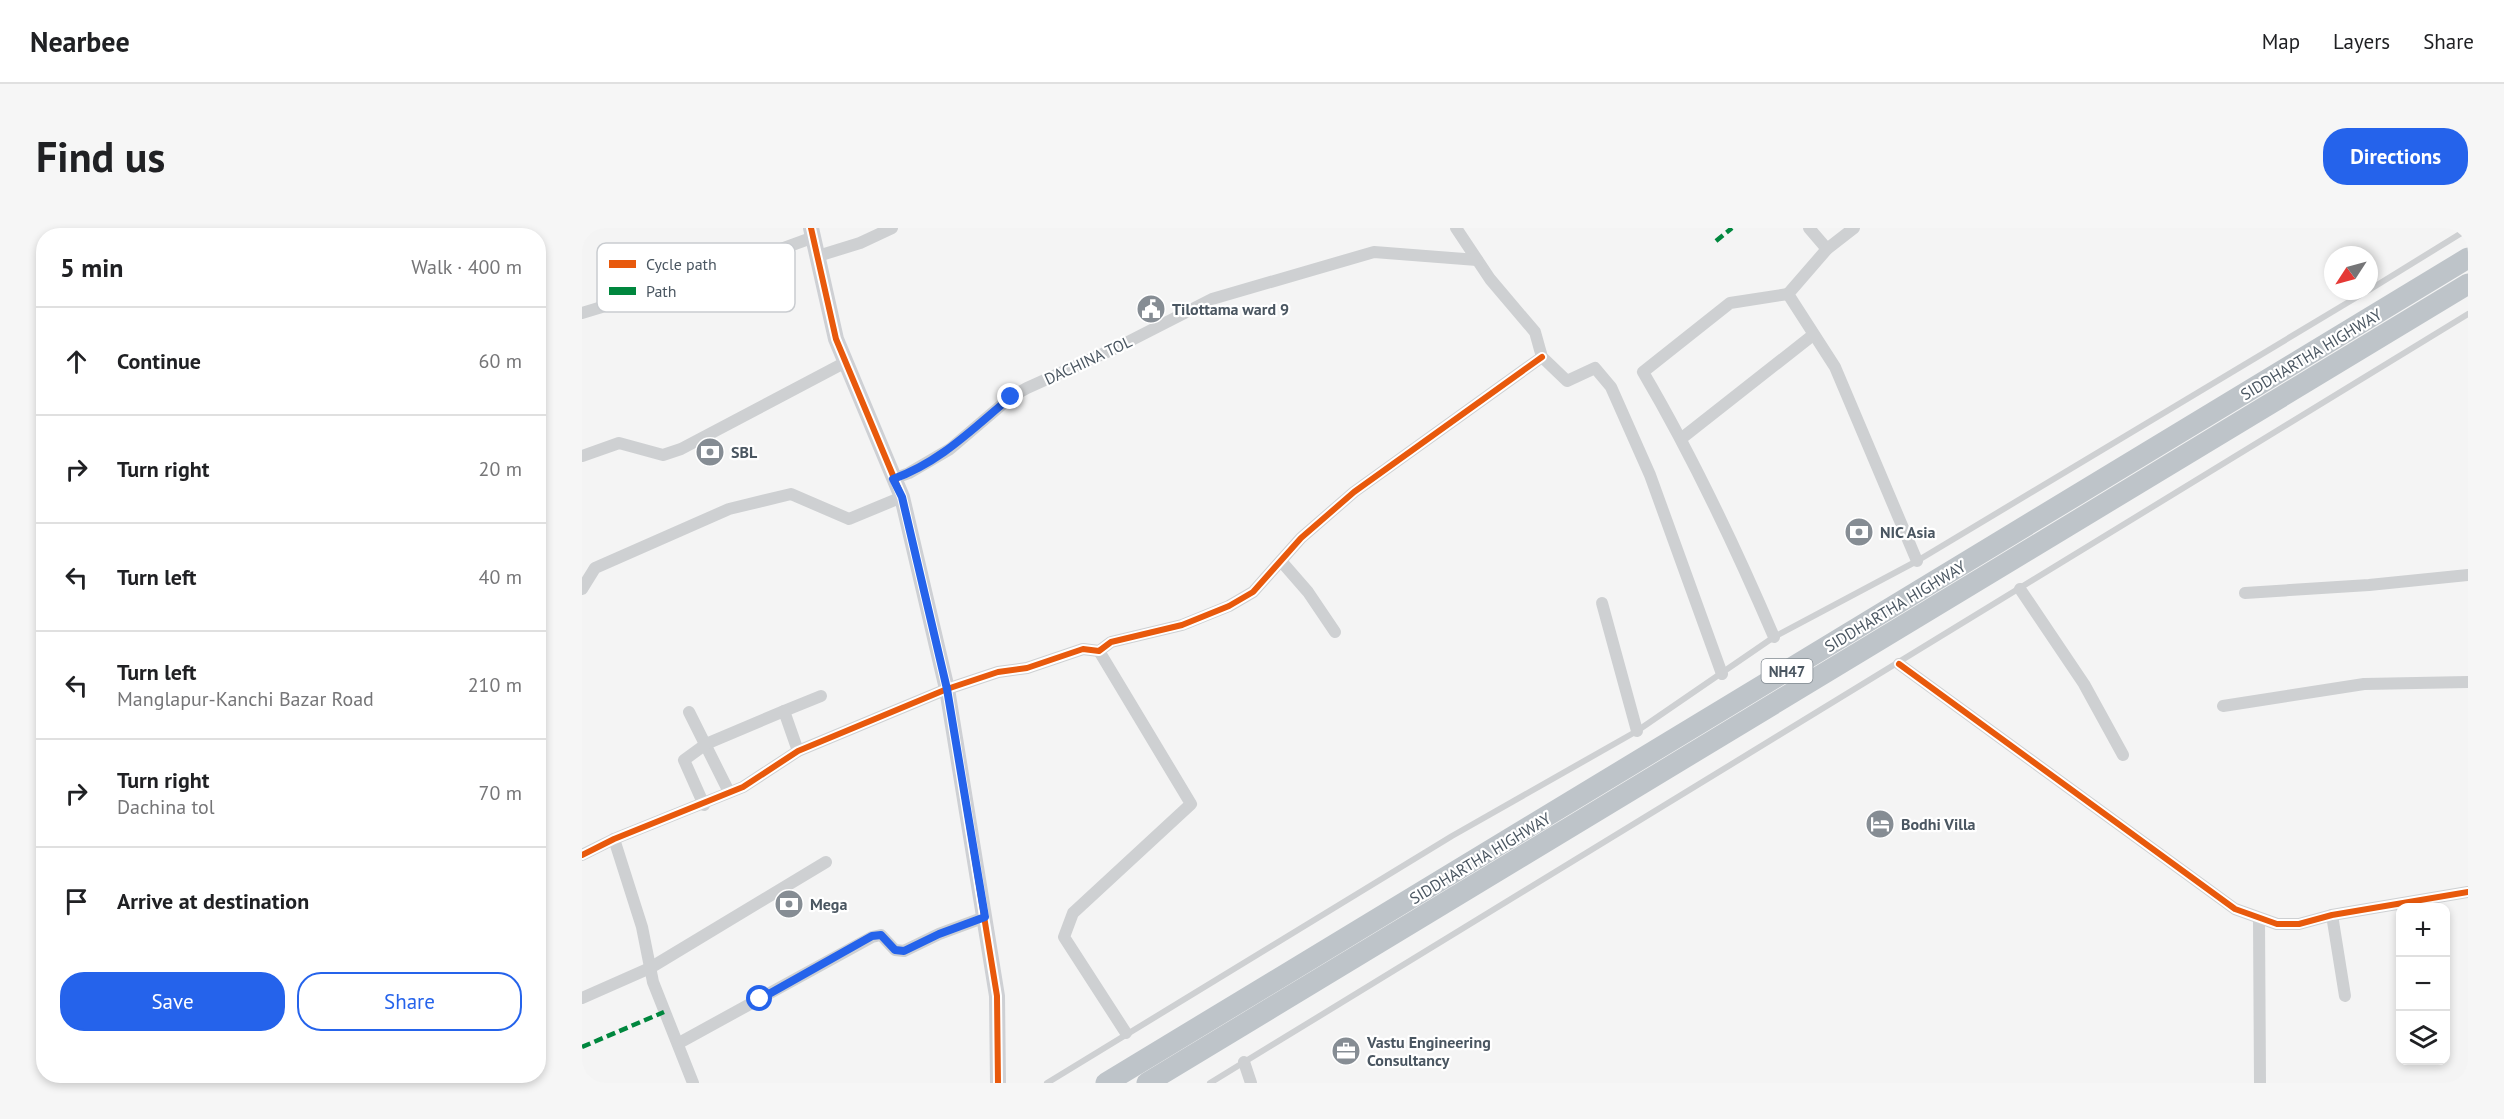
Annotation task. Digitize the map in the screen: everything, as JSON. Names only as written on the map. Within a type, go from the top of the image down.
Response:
[{"type":"highway","name":"SIDDHARTHA HIGHWAY","points":[[1106,1083],[2468,258]]},
{"type":"highway","name":"SIDDHARTHA HIGHWAY","points":[[1147,1083],[2468,284]]},
{"type":"street","points":[[818,256],[860,243],[892,228]]},
{"type":"street","points":[[1456,228],[1477,260],[1535,332],[1542,357],[1567,381],[1595,368],[1611,387],[1650,476],[1722,674]]},
{"type":"street","points":[[1809,228],[1827,249]]},
{"type":"street","points":[[1774,637],[1733,540],[1682,438],[1642,372],[1730,303],[1788,294],[1827,249],[1854,228]]},
{"type":"street","points":[[787,243],[813,232],[836,339],[844,363],[902,497],[947,689],[985,917],[997,996],[998,1083]]},
{"type":"street","name":"DACHINA TOL","points":[[893,479],[909,473],[950,449],[1011,397],[1027,387],[1118,347],[1212,298],[1374,252],[1477,260]]},
{"type":"street","points":[[1788,294],[1835,367],[1917,561]]},
{"type":"street","points":[[582,313],[597,308]]},
{"type":"street","points":[[1682,438],[1813,335]]},
{"type":"street","points":[[582,855],[614,839],[704,805],[743,787],[798,751],[947,689],[998,672],[1027,669],[1083,649],[1099,651],[1111,642],[1182,625],[1229,606],[1253,592],[1301,538],[1354,492],[1542,357]]},
{"type":"street","points":[[582,456],[619,443],[663,455],[681,449],[844,363]]},
{"type":"street","points":[[582,589],[596,568],[729,509],[791,494],[849,519],[902,497]]},
{"type":"street","points":[[1281,561],[1308,592],[1335,632]]},
{"type":"street","points":[[2246,592],[2369,585],[2468,575]]},
{"type":"street","points":[[2020,590],[2084,684],[2123,755]]},
{"type":"street","points":[[1602,603],[1637,731]]},
{"type":"street","points":[[1099,651],[1191,804],[1073,913],[1064,937],[1126,1033]]},
{"type":"street","points":[[1899,664],[2235,909],[2259,920],[2277,924],[2299,924],[2332,915],[2468,892]]},
{"type":"street","points":[[2223,706],[2294,697],[2364,684],[2468,682]]},
{"type":"street","points":[[704,805],[684,759],[706,744],[821,696]]},
{"type":"street","points":[[784,711],[798,751]]},
{"type":"street","points":[[689,712],[729,792]]},
{"type":"street","points":[[614,839],[642,927],[650,968],[693,1083]]},
{"type":"street","points":[[582,998],[650,968],[826,861]]},
{"type":"street","points":[[2332,915],[2345,996]]},
{"type":"street","points":[[678,1043],[872,936],[881,935],[895,950],[904,951],[939,934],[985,917]]},
{"type":"street","points":[[2259,920],[2260,1083]]},
{"type":"street","points":[[1244,1062],[1251,1083]]},
{"type":"lane","points":[[2378,284],[2468,230]]},
{"type":"lane","points":[[1047,1083],[1452,836],[1637,731],[1774,637],[1917,561],[2351,300]]},
{"type":"lane","points":[[1210,1083],[1899,664],[2468,314]]},
{"type":"marked path","points":[[1716,241],[1732,228]]},
{"type":"marked path","points":[[582,1047],[664,1012]]},
{"type":"cycle path","points":[[811,228],[836,339],[902,497],[947,689],[997,996],[998,1083]]},
{"type":"cycle path","points":[[582,855],[614,839],[743,787],[798,751],[947,689],[998,672],[1027,668],[1083,649],[1099,651],[1111,642],[1182,625],[1229,606],[1253,592],[1301,538],[1354,492],[1542,357]]},
{"type":"cycle path","points":[[1899,664],[2235,909],[2277,924],[2299,924],[2332,915],[2468,892]]},
{"type":"place","name":"Tilottama ward 9","points":[[1151,309]]},
{"type":"place","name":"SBL","points":[[710,452]]},
{"type":"place","name":"NIC Asia","points":[[1859,532]]},
{"type":"place","name":"Bodhi Villa","points":[[1880,824]]},
{"type":"place","name":"Mega","points":[[789,904]]},
{"type":"place","name":"Vastu Engineering Consultancy","points":[[1346,1051]]},
{"type":"route","points":[[760,999],[872,936],[881,935],[895,950],[900,952],[985,917],[947,689],[902,497],[893,479],[909,473],[950,449],[987,420],[1011,397]]}]
